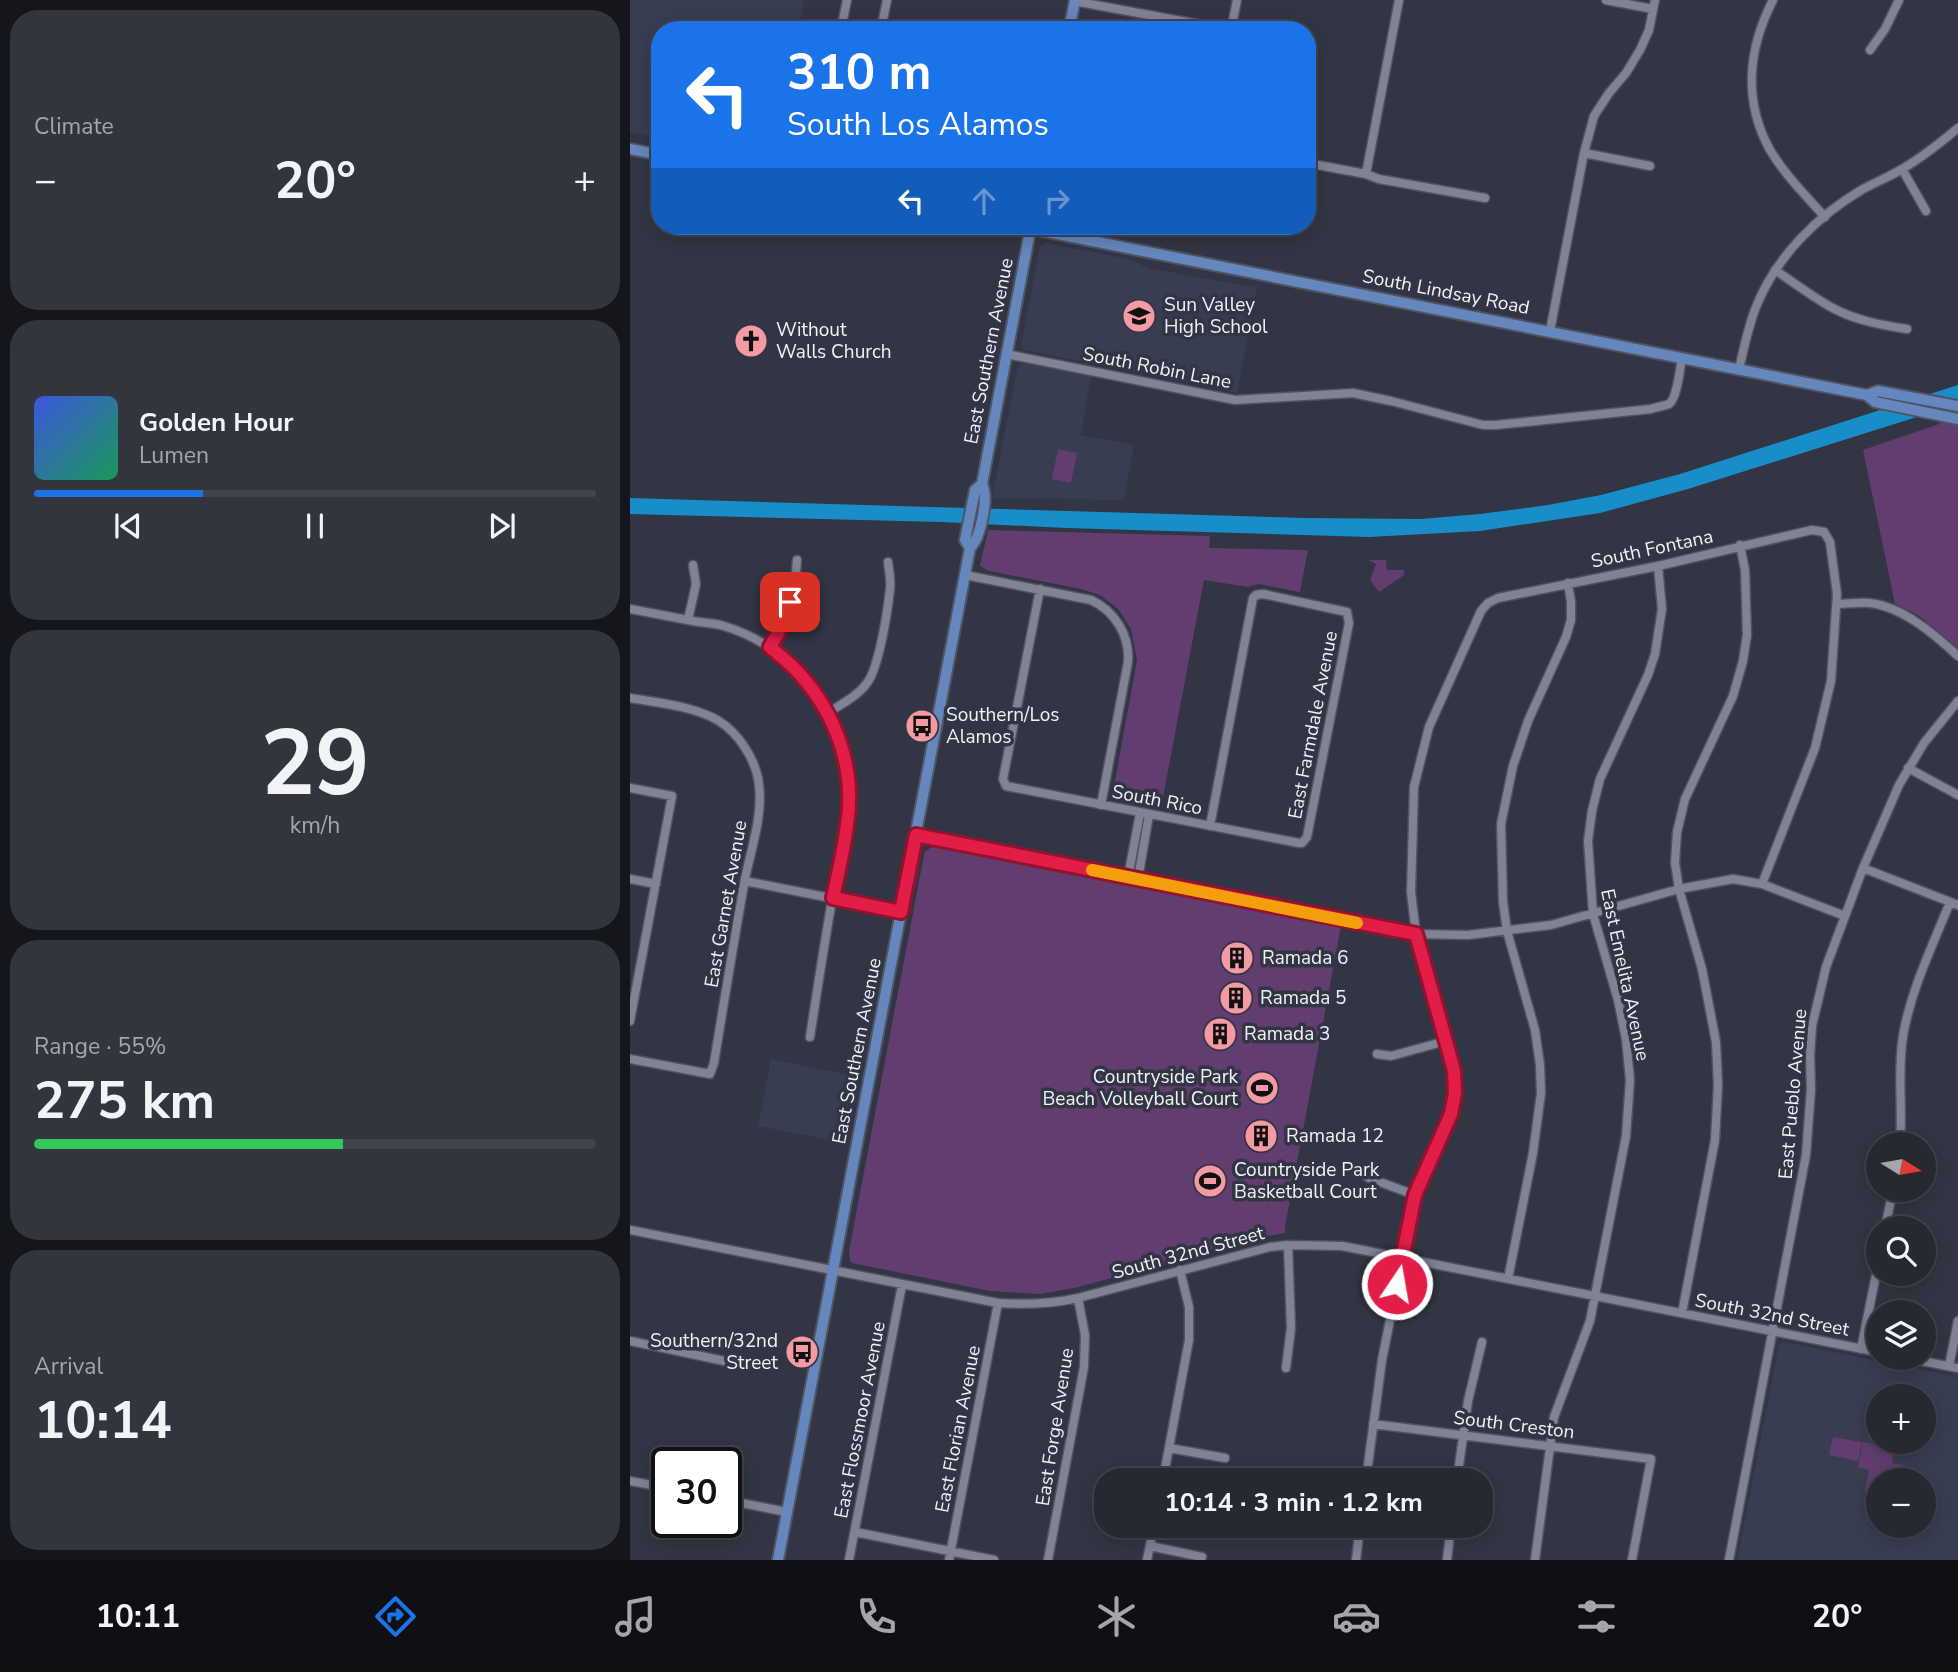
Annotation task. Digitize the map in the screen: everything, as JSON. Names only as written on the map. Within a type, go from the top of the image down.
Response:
[{"type":"main road","points":[[1071,21],[1075,1]]},
{"type":"main road","points":[[630,149],[651,153]]},
{"type":"main road","name":"East Southern Avenue","points":[[778,1560],[965,575],[971,548],[977,541],[974,524],[978,506],[986,491],[982,484],[1029,235]]},
{"type":"main road","name":"South Lindsay Road","points":[[1071,235],[1867,395],[1875,402],[1958,419]]},
{"type":"main road","name":"South Lindsay Road","points":[[1867,395],[1878,391],[1958,406]]},
{"type":"street","points":[[843,21],[847,0]]},
{"type":"street","points":[[883,21],[887,0]]},
{"type":"street","points":[[1233,21],[1237,0]]},
{"type":"street","points":[[1366,174],[1399,0]]},
{"type":"street","points":[[1550,331],[1584,153],[1594,116],[1640,50],[1649,30],[1654,5],[1606,0]]},
{"type":"street","points":[[1773,0],[1755,45],[1751,79],[1754,107],[1771,151],[1825,217]]},
{"type":"street","points":[[1870,50],[1885,29],[1899,0]]},
{"type":"street","points":[[1075,1],[1183,21]]},
{"type":"street","points":[[1739,369],[1752,316],[1764,288],[1796,244],[1814,225],[1862,190],[1902,169],[1958,128]]},
{"type":"street","points":[[1584,153],[1650,166]]},
{"type":"street","points":[[1316,165],[1485,198]]},
{"type":"street","points":[[1902,169],[1926,211]]},
{"type":"street","points":[[1775,270],[1831,307],[1853,317],[1907,329]]},
{"type":"street","name":"South Robin Lane","points":[[1006,354],[1235,400],[1353,393],[1483,425],[1651,409],[1669,404],[1674,398],[1682,358]]},
{"type":"street","name":"South Fontana","points":[[1416,934],[1411,892],[1414,787],[1429,727],[1481,611],[1488,603],[1498,598],[1826,528],[1837,604]]},
{"type":"street","points":[[1682,1313],[1715,1140],[1718,1085],[1716,1042],[1704,981],[1679,889],[1675,863],[1677,832],[1685,799],[1733,696],[1743,661],[1747,635],[1745,570],[1740,545]]},
{"type":"street","points":[[770,647],[787,617],[797,560]]},
{"type":"street","points":[[828,712],[871,687],[891,587],[887,562]]},
{"type":"street","points":[[688,620],[696,584],[694,565]]},
{"type":"street","name":"East Emelita Avenue","points":[[1535,1560],[1556,1409],[1586,1335],[1626,1136],[1630,1080],[1623,1019],[1594,914],[1588,841],[1600,779],[1655,654],[1662,609],[1658,566]]},
{"type":"street","points":[[965,575],[1086,598],[1108,610],[1119,625],[1127,642],[1128,662],[1101,805]]},
{"type":"street","points":[[1508,1279],[1533,1153],[1541,1093],[1535,1030],[1507,931],[1503,902],[1501,824],[1513,765],[1528,721],[1566,637],[1571,611],[1568,583]]},
{"type":"street","name":"South Rico","points":[[1040,589],[1003,779],[1006,786],[1302,843]]},
{"type":"street","name":"East Farmdale Avenue","points":[[1210,826],[1251,601],[1256,595],[1263,594],[1347,611],[1349,623],[1307,836],[1302,843]]},
{"type":"street","points":[[1762,884],[1815,748],[1831,681],[1837,604],[1870,603],[1894,609],[1937,637],[1958,656]]},
{"type":"street","points":[[630,609],[724,626],[770,647],[796,670],[828,712],[840,739],[845,756],[849,796],[848,823],[810,1037]]},
{"type":"street","name":"East Garnet Avenue","points":[[630,698],[707,715],[726,726],[741,742],[752,760],[759,784],[760,807],[710,1074],[630,1059]]},
{"type":"street","name":"East Pueblo Avenue","points":[[1729,1560],[1806,1155],[1812,1026],[1826,967],[1863,868],[1908,768],[1958,701]]},
{"type":"street","points":[[1908,768],[1958,795]]},
{"type":"street","points":[[630,788],[672,796],[630,1021]]},
{"type":"street","points":[[1128,877],[1140,813]]},
{"type":"street","points":[[1138,878],[1149,815]]},
{"type":"street","points":[[916,835],[1416,934],[1468,935],[1551,925],[1679,889],[1733,879],[1762,884],[1845,916]]},
{"type":"street","points":[[1863,868],[1954,903],[1913,998],[1903,1035],[1900,1064],[1900,1132]]},
{"type":"street","points":[[630,879],[656,884]]},
{"type":"street","points":[[745,881],[901,912]]},
{"type":"street","points":[[1368,1468],[1382,1360],[1415,1195],[1451,1114],[1455,1093],[1454,1071],[1416,934]]},
{"type":"street","points":[[1377,1054],[1391,1056],[1446,1041]]},
{"type":"street","points":[[1354,1168],[1369,1178],[1415,1195]]},
{"type":"street","name":"South 32nd Street","points":[[630,1230],[998,1303],[1054,1304],[1270,1247],[1342,1246],[1866,1350]]},
{"type":"street","points":[[1286,1368],[1291,1328],[1288,1245]]},
{"type":"street","points":[[1165,1468],[1189,1340],[1188,1297],[1180,1270]]},
{"type":"street","name":"East Flossmoor Avenue","points":[[849,1560],[902,1285]]},
{"type":"street","points":[[1861,1349],[1874,1286]]},
{"type":"street","name":"East Forge Avenue","points":[[1048,1560],[1084,1367],[1085,1335],[1078,1298]]},
{"type":"street","name":"East Florian Avenue","points":[[949,1556],[998,1303]]},
{"type":"street","points":[[1936,1364],[1954,1367],[1958,1321]]},
{"type":"street","points":[[630,1341],[743,1365]]},
{"type":"street","points":[[1458,1468],[1468,1401],[1482,1342]]},
{"type":"street","name":"South Creston","points":[[1373,1424],[1651,1459],[1632,1560]]},
{"type":"street","points":[[1169,1448],[1225,1458]]},
{"type":"street","points":[[630,1481],[651,1485]]},
{"type":"street","points":[[742,1503],[787,1512]]},
{"type":"street","points":[[855,1532],[949,1556],[995,1560]]},
{"type":"street","points":[[1147,1560],[1152,1538]]},
{"type":"street","points":[[1356,1560],[1359,1538]]},
{"type":"street","points":[[1447,1560],[1450,1538]]},
{"type":"street","points":[[1150,1546],[1202,1557]]},
{"type":"shaded area","points":[[630,0],[804,0],[800,21],[651,21],[651,136],[630,132]]},
{"type":"shaded area","name":"Sun Valley High School","points":[[1047,243],[1128,259],[1148,268],[1257,286],[1237,393],[1024,350],[1021,345],[1040,247]]},
{"type":"shaded area","points":[[1025,363],[1091,376],[1081,435],[1134,445],[1124,500],[992,498],[1018,366]]},
{"type":"shaded area","points":[[1940,421],[1958,424],[1958,648],[1918,615],[1895,604],[1863,450],[1939,424]]},
{"type":"shaded area","points":[[1058,449],[1077,453],[1071,483],[1052,479]]},
{"type":"shaded area","points":[[988,530],[1210,536],[1209,548],[1308,550],[1300,592],[1259,584],[1248,587],[1204,580],[1161,808],[1117,799],[1113,792],[1137,660],[1131,629],[1118,609],[1100,595],[989,571],[980,566]]},
{"type":"shaded area","points":[[1368,560],[1386,560],[1387,570],[1404,570],[1404,575],[1379,592],[1370,580],[1376,564]]},
{"type":"shaded area","points":[[932,847],[1341,926],[1285,1233],[1255,1238],[1079,1287],[1040,1294],[990,1291],[852,1263],[849,1251],[924,855],[925,851]]},
{"type":"shaded area","points":[[771,1059],[859,1077],[846,1143],[758,1126]]},
{"type":"shaded area","points":[[1784,1342],[1866,1358],[1866,1370],[1923,1370],[1958,1377],[1958,1560],[1737,1560],[1778,1346]]},
{"type":"shaded area","points":[[1833,1437],[1862,1442],[1858,1461],[1829,1455]]},
{"type":"shaded area","points":[[1863,1442],[1866,1443],[1866,1454],[1893,1454],[1892,1463],[1904,1465],[1903,1468],[1858,1467]]},
{"type":"water","points":[[1958,385],[1958,404],[1688,489],[1600,513],[1480,531],[1369,537],[630,514],[630,498],[1305,518],[1421,519],[1480,514],[1601,495],[1680,474]]},
{"type":"slow traffic","points":[[1092,870],[1357,923]]},
{"type":"place","name":"Sun Valley High School","points":[[1139,316]]},
{"type":"place","name":"Without Walls Church","points":[[751,341]]},
{"type":"place","name":"Southern/Los Alamos","points":[[922,726]]},
{"type":"place","name":"Ramada 6","points":[[1237,958]]},
{"type":"place","name":"Ramada 5","points":[[1236,998]]},
{"type":"place","name":"Ramada 3","points":[[1220,1034]]},
{"type":"place","name":"Countryside Park Beach Volleyball Court","points":[[1262,1088]]},
{"type":"place","name":"Ramada 12","points":[[1261,1136]]},
{"type":"place","name":"Countryside Park Basketball Court","points":[[1210,1181]]},
{"type":"place","name":"Southern/32nd Street","points":[[802,1352]]},
{"type":"route","points":[[790,602],[787,617],[770,647],[796,670],[814,691],[828,712],[845,756],[849,796],[848,823],[833,898],[901,912],[916,835],[1416,934],[1454,1071],[1455,1093],[1451,1114],[1415,1195],[1397,1284]]}]
